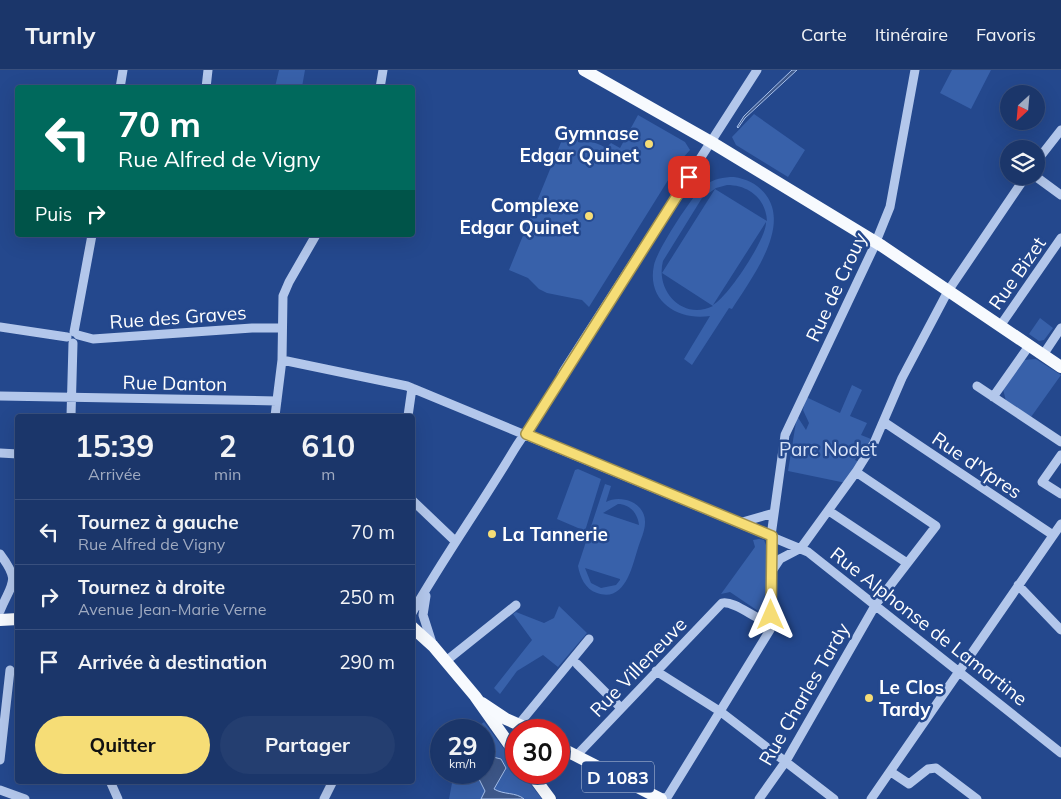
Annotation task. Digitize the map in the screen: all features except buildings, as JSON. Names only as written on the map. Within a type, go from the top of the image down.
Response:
[{"type":"main road","points":[[584,70],[712,142],[876,243],[1061,367]]},
{"type":"main road","points":[[0,620],[15,619]]},
{"type":"main road","points":[[415,630],[433,646],[487,708],[509,719]]},
{"type":"main road","points":[[475,696],[505,739]]},
{"type":"main road","name":"D 1083","points":[[570,752],[641,794],[662,799]]},
{"type":"main road","points":[[539,784],[550,799]]},
{"type":"street","points":[[120,85],[123,70]]},
{"type":"street","points":[[206,85],[208,70]]},
{"type":"street","points":[[380,85],[383,70]]},
{"type":"street","points":[[415,608],[455,541],[557,386],[562,372],[757,70]]},
{"type":"street","name":"Rue de Crouy","points":[[770,623],[772,536],[785,435],[876,243],[890,207],[915,70]]},
{"type":"street","points":[[1045,150],[1061,130]]},
{"type":"street","points":[[1045,183],[1061,195]]},
{"type":"street","points":[[771,574],[780,559],[801,548],[829,512],[856,472],[884,422],[902,378],[948,291],[1020,185]]},
{"type":"street","points":[[71,414],[73,337],[92,237]]},
{"type":"street","points":[[275,414],[282,360],[285,289],[315,237]]},
{"type":"street","name":"Rue Bizet","points":[[1000,326],[1061,238]]},
{"type":"street","name":"Rue des Graves","points":[[0,327],[93,339],[252,328],[282,328]]},
{"type":"street","points":[[1043,355],[1061,328]]},
{"type":"street","points":[[993,397],[1029,346]]},
{"type":"street","name":"Rue Alphonse de Lamartine","points":[[282,360],[412,388],[801,548],[813,555],[876,604],[1061,752]]},
{"type":"street","points":[[977,386],[1061,442]]},
{"type":"street","points":[[408,414],[412,388]]},
{"type":"street","name":"Rue Danton","points":[[0,396],[277,401]]},
{"type":"street","name":"Rue d'Ypres","points":[[884,422],[1053,535]]},
{"type":"street","points":[[0,453],[15,454]]},
{"type":"street","points":[[1061,455],[1042,482],[1061,494]]},
{"type":"street","name":"Rue Charles Tardy","points":[[759,799],[786,761],[876,604],[936,526],[856,472]]},
{"type":"street","points":[[415,503],[455,541]]},
{"type":"street","points":[[829,512],[907,563]]},
{"type":"street","points":[[739,523],[774,513]]},
{"type":"street","points":[[871,799],[1061,524]]},
{"type":"street","points":[[0,554],[12,570],[14,577],[0,611]]},
{"type":"street","points":[[415,597],[430,584]]},
{"type":"street","points":[[430,584],[424,601],[423,615],[433,646]]},
{"type":"street","points":[[1018,585],[1061,630]]},
{"type":"street","name":"Rue Villeneuve","points":[[576,756],[620,707],[724,602],[762,622],[770,623]]},
{"type":"street","points":[[446,661],[516,605]]},
{"type":"street","points":[[662,799],[668,796],[721,712],[770,630],[770,623]]},
{"type":"street","points":[[531,719],[589,639]]},
{"type":"street","points":[[577,664],[620,707]]},
{"type":"street","points":[[0,760],[10,670]]},
{"type":"street","points":[[656,671],[721,712],[834,799]]},
{"type":"street","points":[[891,772],[909,784],[928,769],[936,768],[977,799]]},
{"type":"street","points":[[111,784],[118,799]]},
{"type":"street","points":[[324,799],[332,784]]},
{"type":"street","points":[[0,790],[25,799]]},
{"type":"green space","points":[[279,70],[305,70],[302,85],[275,85]]},
{"type":"green space","points":[[952,70],[991,70],[971,109],[940,93]]},
{"type":"green space","points":[[754,114],[805,150],[788,177],[736,145],[732,137]]},
{"type":"green space","name":"Complexe Edgar Quinet","points":[[638,115],[685,142],[690,150],[680,161],[589,307],[582,300],[547,293],[539,289],[528,278],[509,270],[564,135],[606,148],[611,143],[620,148]]},
{"type":"green space","points":[[739,178],[759,188],[766,195],[772,208],[774,223],[771,238],[757,269],[732,309],[729,308],[692,365],[684,359],[710,316],[698,317],[687,315],[667,306],[660,299],[655,289],[653,278],[654,265],[668,235],[699,190],[712,181]],"holes":[[[727,185],[749,191],[760,200],[766,213],[767,221],[715,189],[662,273],[663,261],[702,198],[716,188]],[[766,222],[765,230],[754,253],[737,279],[720,300],[713,305]],[[662,273],[713,306],[702,310],[691,310],[682,306],[667,292],[663,283]]]},
{"type":"green space","points":[[1040,318],[1053,328],[1044,340],[1039,341],[1029,334]]},
{"type":"green space","points":[[1036,359],[1061,375],[1031,417],[1006,401],[1003,389],[1023,360]]},
{"type":"green space","name":"Parc Nodet","points":[[852,385],[862,390],[850,416],[867,423],[861,435],[871,439],[864,454],[860,452],[855,460],[859,462],[846,483],[788,471],[797,416],[806,430],[809,423],[803,410],[806,397],[840,413]]},
{"type":"green space","points":[[578,469],[601,479],[585,531],[557,519],[575,470]]},
{"type":"green space","points":[[605,484],[611,486],[606,502],[618,499],[631,502],[637,505],[644,516],[644,529],[630,573],[621,588],[607,595],[597,593],[586,586],[578,566]],"holes":[[[618,504],[633,510],[639,525],[603,513]],[[585,568],[620,579],[620,580],[616,585],[601,588],[591,583]]]},
{"type":"green space","points":[[753,540],[764,540],[768,550],[767,617],[730,592],[721,594],[755,547]]},
{"type":"green space","points":[[559,606],[587,633],[558,667],[543,655],[517,671],[500,694],[494,688],[532,640],[513,614],[516,612],[544,623],[554,618]]},
{"type":"green space","points":[[495,737],[505,750],[505,784],[530,784],[542,799],[449,799],[452,784],[495,784]]},
{"type":"shaded area","points":[[792,70],[797,70],[745,118],[738,128],[744,116]]},
{"type":"shaded area","points":[[495,758],[501,759],[505,770],[494,789],[517,795],[524,799],[481,799],[485,791],[482,784],[495,784]]},
{"type":"place","name":"Gymnase Edgar Quinet","points":[[649,144]]},
{"type":"place","name":"Complexe Edgar Quinet","points":[[589,216]]},
{"type":"place","name":"La Tannerie","points":[[492,534]]},
{"type":"place","name":"Le Clos Tardy","points":[[869,698]]},
{"type":"route","points":[[689,177],[562,372],[557,386],[526,434],[772,536],[771,615]]}]
